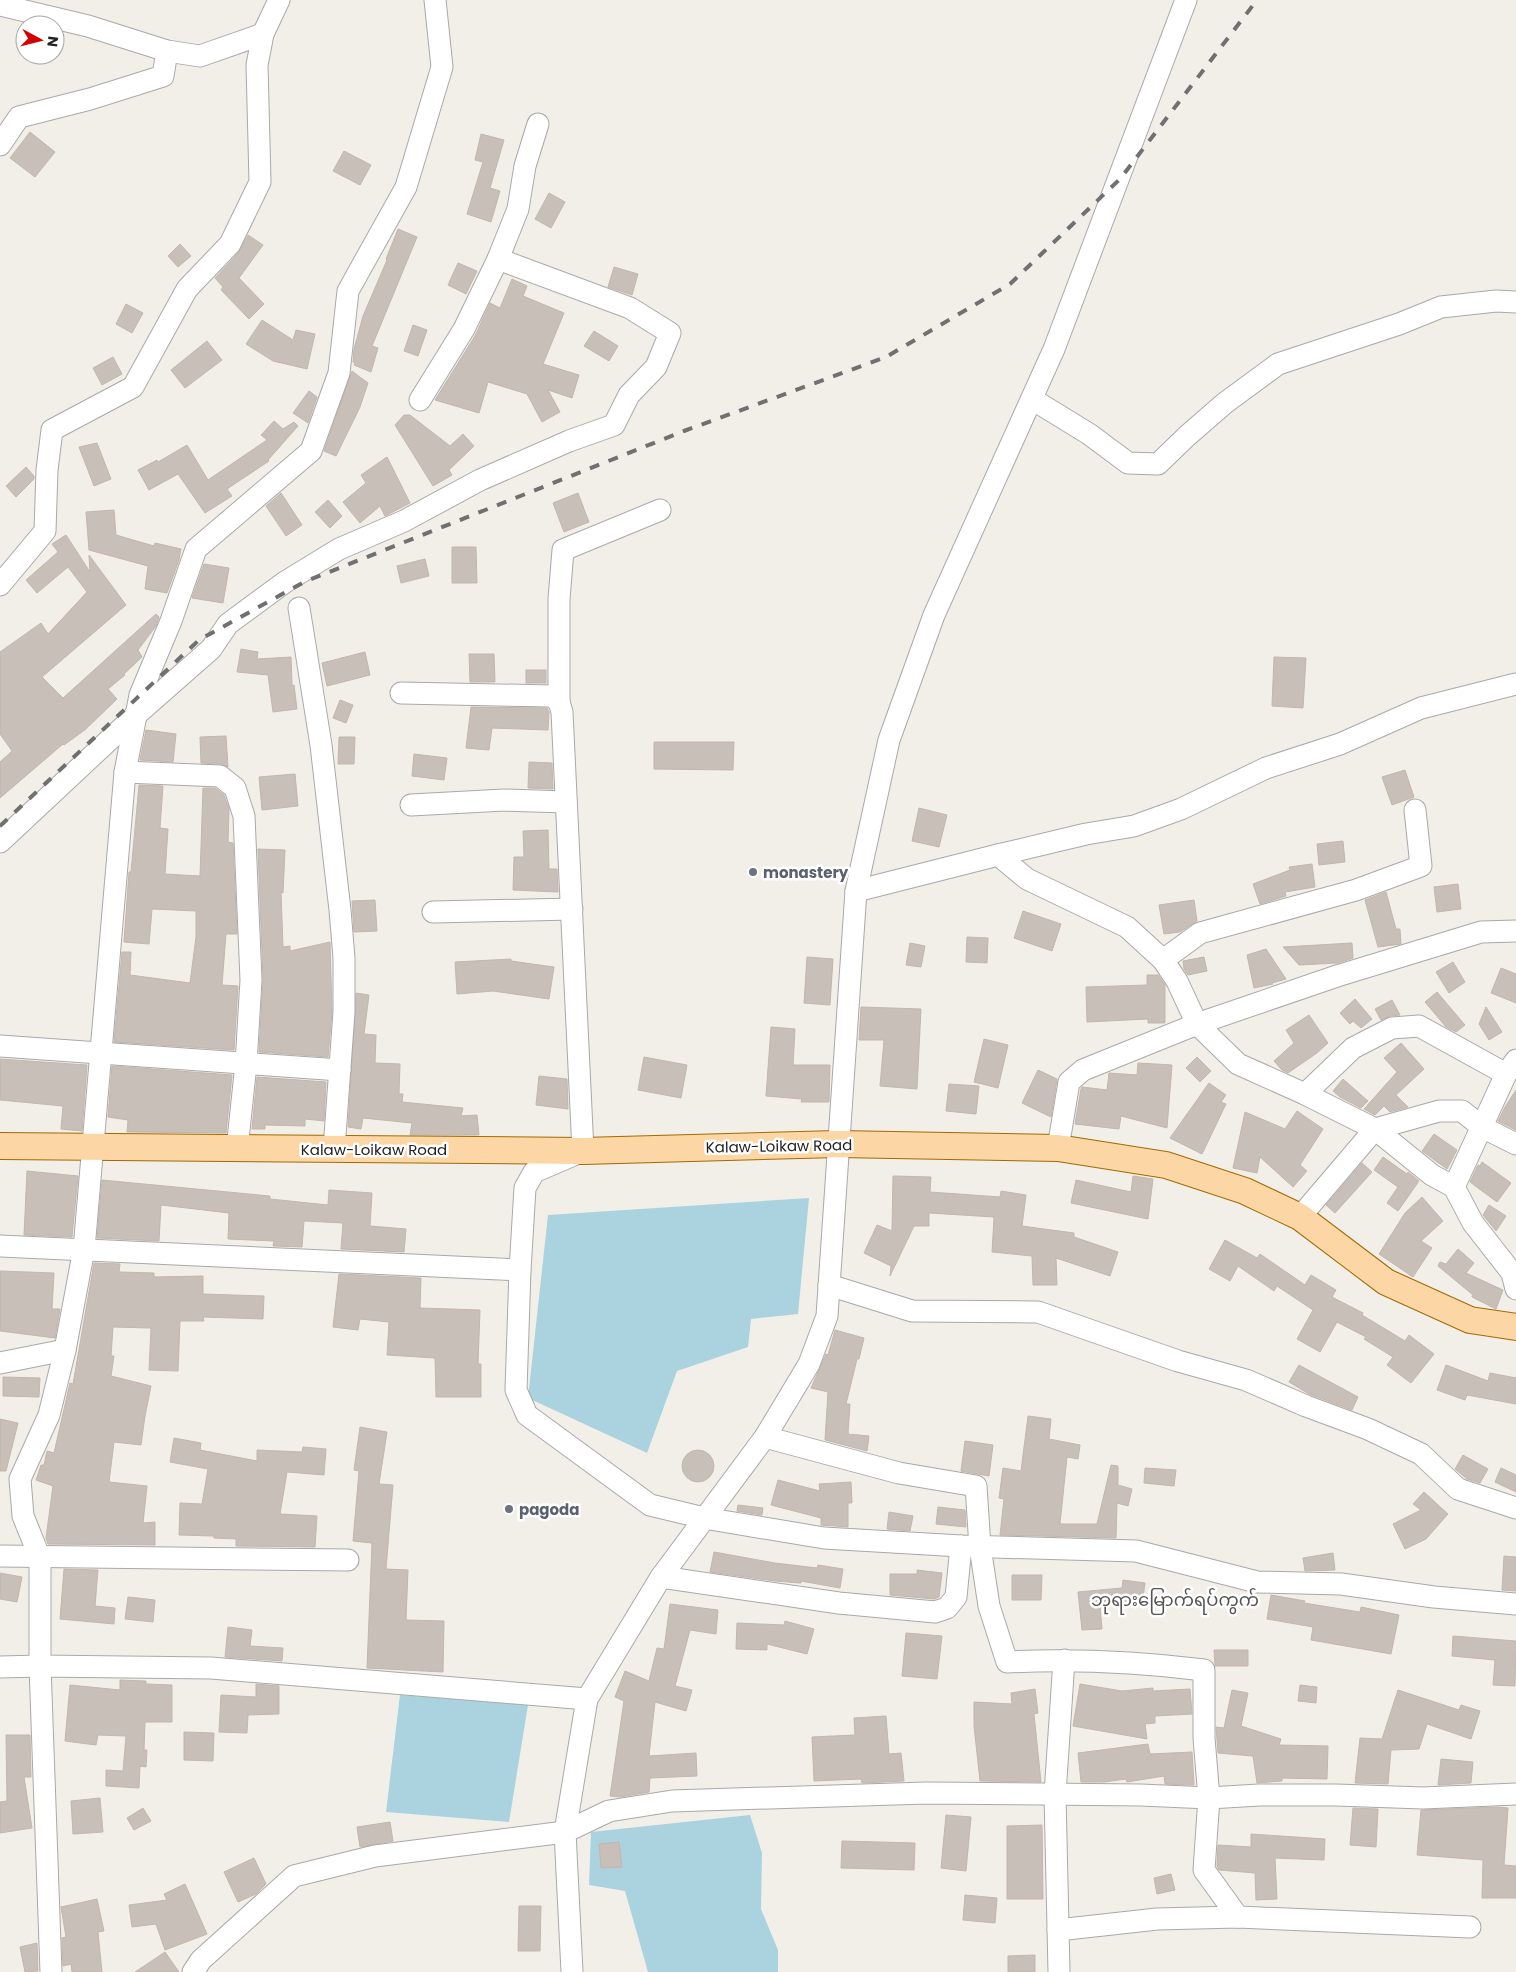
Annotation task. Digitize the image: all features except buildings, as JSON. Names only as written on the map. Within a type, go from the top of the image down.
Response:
[{"type":"main road","name":"Kalaw-Loikaw Road","points":[[0,1146],[583,1150],[838,1144],[1058,1148],[1166,1165],[1245,1190],[1300,1217],[1386,1282],[1470,1320],[1516,1327]]},
{"type":"street","points":[[0,585],[45,530],[47,470],[52,430],[133,387],[187,289],[230,244],[260,182],[257,65],[263,34],[279,0]]},
{"type":"street","points":[[51,1972],[40,1666],[40,1558],[23,1516],[20,1480],[49,1415],[65,1350],[84,1249],[125,772],[140,694],[171,621],[196,549],[311,451],[339,373],[348,291],[406,187],[442,67],[435,0]]},
{"type":"street","points":[[572,1972],[565,1832],[587,1699],[661,1577],[765,1437],[809,1364],[827,1316],[856,891],[889,740],[934,615],[1058,340],[1186,0]]},
{"type":"street","points":[[0,5],[88,26],[167,52],[200,56],[263,34]]},
{"type":"street","points":[[0,145],[19,117],[90,99],[163,76],[167,52]]},
{"type":"street","points":[[420,400],[464,329],[498,259],[518,209],[526,166],[538,124]]},
{"type":"street","points":[[0,842],[137,714],[211,649],[228,624],[285,582],[339,549],[404,522],[480,480],[568,441],[614,425],[629,395],[656,367],[670,333],[630,308],[498,259]]},
{"type":"street","points":[[1032,399],[1089,434],[1128,463],[1158,464],[1186,436],[1225,403],[1278,364],[1399,324],[1441,307],[1496,301],[1516,302]]},
{"type":"street","points":[[660,510],[563,550],[559,598],[559,702],[562,712],[583,1150],[534,1172],[525,1188],[516,1390],[527,1415],[650,1505],[704,1518],[824,1538],[971,1546],[1136,1551],[1257,1582],[1340,1584],[1434,1597],[1516,1604]]},
{"type":"street","points":[[299,608],[322,745],[340,910],[344,976],[334,1149]]},
{"type":"street","points":[[856,891],[1086,834],[1134,826],[1181,809],[1266,768],[1340,744],[1420,708],[1516,684]]},
{"type":"street","points":[[401,693],[552,696],[559,702]]},
{"type":"street","points":[[125,772],[220,776],[235,788],[244,816],[251,980],[246,1064],[237,1149]]},
{"type":"street","points":[[411,805],[504,800],[566,802]]},
{"type":"street","points":[[1163,960],[1200,933],[1356,890],[1421,866],[1415,810]]},
{"type":"street","points":[[998,856],[1027,879],[1127,927],[1163,960],[1177,981],[1197,1024],[1238,1064],[1375,1129],[1432,1175],[1454,1187],[1473,1223],[1512,1273],[1516,1289]]},
{"type":"street","points":[[433,912],[572,909]]},
{"type":"street","points":[[1058,1148],[1069,1082],[1083,1070],[1197,1024],[1337,976],[1481,932],[1516,931]]},
{"type":"street","points":[[1304,1094],[1353,1048],[1392,1028],[1419,1026],[1511,1067],[1454,1187]]},
{"type":"street","points":[[0,1046],[340,1070]]},
{"type":"street","points":[[1300,1217],[1375,1129],[1439,1111],[1462,1111],[1482,1128],[1516,1144]]},
{"type":"street","points":[[0,1246],[520,1270]]},
{"type":"street","points":[[829,1285],[912,1311],[1038,1312],[1178,1361],[1246,1380],[1368,1430],[1421,1454],[1458,1489],[1516,1508]]},
{"type":"street","points":[[0,1362],[65,1350]]},
{"type":"street","points":[[661,1577],[839,1603],[935,1612],[947,1608],[956,1597],[971,1546],[976,1486],[899,1473],[765,1437]]},
{"type":"street","points":[[971,1546],[1007,1662],[1064,1660],[1146,1663],[1204,1670],[1204,1738],[1209,1798],[1204,1870],[1238,1917]]},
{"type":"street","points":[[0,1556],[40,1558],[348,1560]]},
{"type":"street","points":[[1059,1972],[1055,1794],[1064,1660]]},
{"type":"street","points":[[0,1667],[211,1668],[587,1699]]},
{"type":"street","points":[[193,1972],[201,1960],[294,1876],[374,1856],[565,1832],[608,1811],[672,1801],[926,1793],[1141,1795],[1209,1798],[1259,1795],[1336,1795],[1423,1798],[1516,1794]]},
{"type":"street","points":[[1058,1930],[1157,1919],[1238,1917],[1470,1927]]},
{"type":"water","points":[[809,1198],[798,1314],[751,1319],[748,1347],[677,1371],[647,1453],[528,1398],[548,1215]]},
{"type":"water","points":[[400,1695],[528,1705],[509,1822],[386,1812]]},
{"type":"water","points":[[750,1815],[762,1853],[761,1909],[778,1950],[778,1972],[648,1972],[625,1891],[589,1885],[591,1832]]},
{"type":"railway","points":[[0,826],[199,640],[304,582],[684,431],[886,357],[1010,284],[1120,179],[1257,0]]},
{"type":"place","name":"monastery","points":[[753,872]]},
{"type":"place","name":"pagoda","points":[[509,1509]]},
{"type":"district","name":"ဘုရားမြောက်ရပ်ကွက်","points":[[1175,1599]]}]
